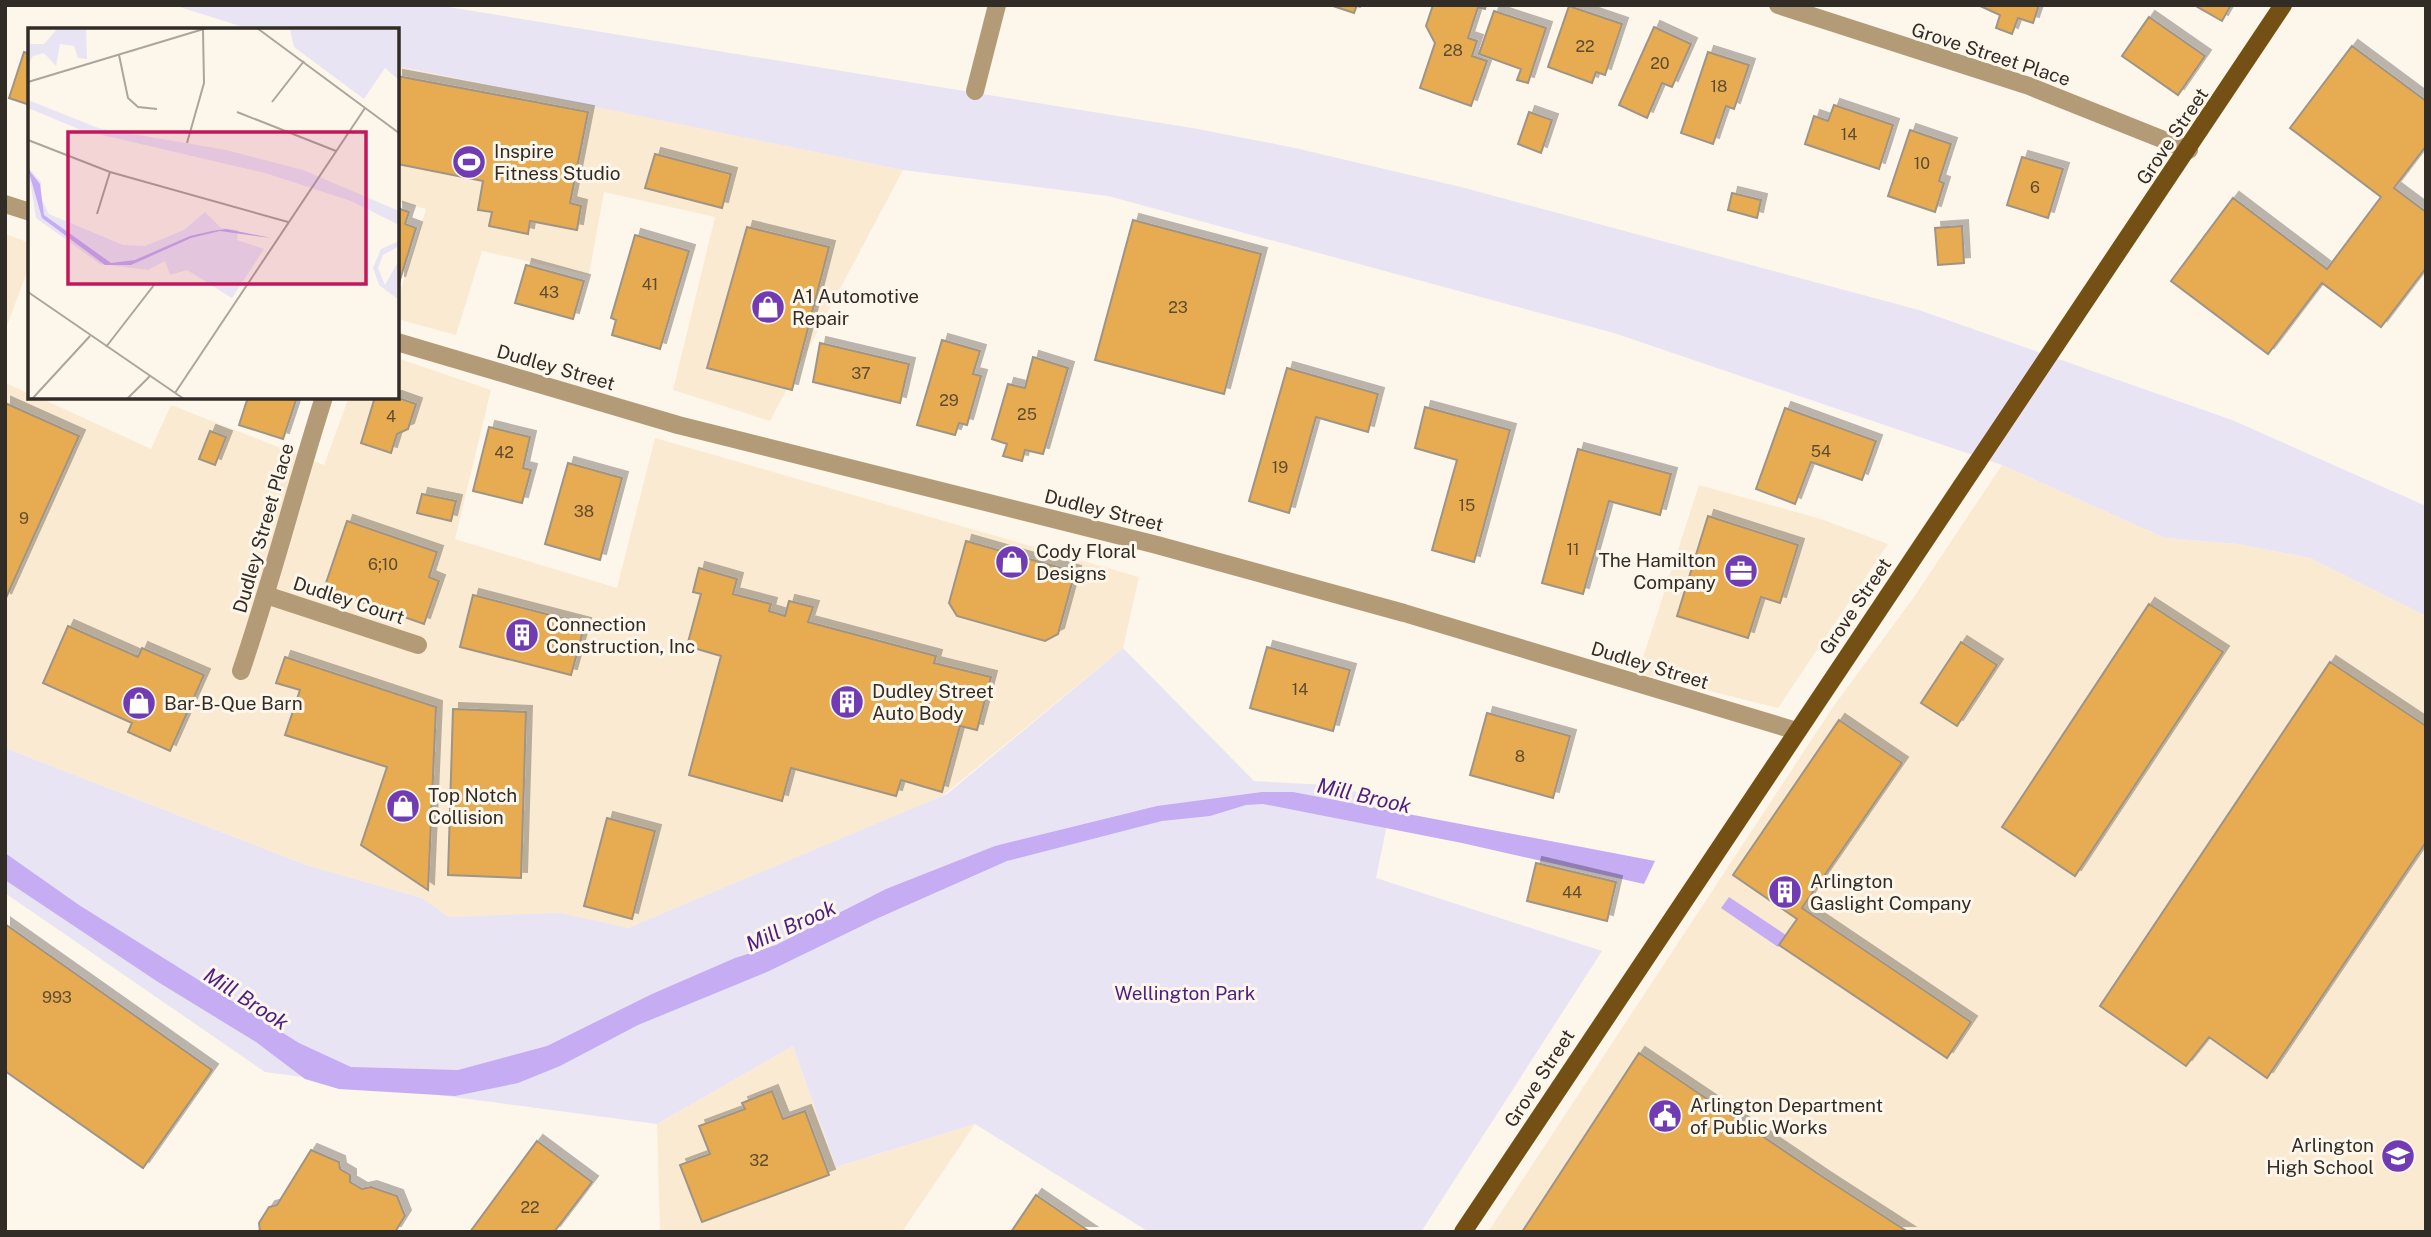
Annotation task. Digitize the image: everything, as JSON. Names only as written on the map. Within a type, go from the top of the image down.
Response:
[{"type":"main road","name":"Grove Street","points":[[1463,1232],[2189,150],[2283,5]]},
{"type":"street","points":[[975,91],[997,5]]},
{"type":"street","name":"Grove Street Place","points":[[1778,5],[2029,86],[2189,150]]},
{"type":"street","points":[[5,204],[28,211]]},
{"type":"street","name":"Dudley Street","points":[[399,343],[678,425],[1209,559],[1797,731]]},
{"type":"street","name":"Dudley Street Place","points":[[241,671],[267,595],[283,525],[323,399]]},
{"type":"street","name":"Dudley Court","points":[[267,595],[418,645]]},
{"type":"shaded area","points":[[399,66],[903,170],[770,421],[673,390],[715,217],[604,192],[589,275],[482,251],[456,335],[399,320],[399,296],[426,209],[399,202]]},
{"type":"shaded area","points":[[5,234],[28,242],[28,269],[5,331]]},
{"type":"shaded area","points":[[399,359],[491,390],[455,539],[617,588],[655,438],[1139,577],[1123,648],[941,797],[628,928],[553,914],[449,917],[422,898],[306,865],[5,748],[5,383],[28,393],[28,399],[42,399],[151,449],[171,405],[324,465],[348,399],[399,399]]},
{"type":"shaded area","name":"Arlington Department of Public Works","points":[[2002,465],[2165,538],[2238,544],[2310,558],[2426,616],[2426,1232],[1488,1232],[1833,707],[1914,597]]},
{"type":"shaded area","points":[[1699,485],[1821,519],[1888,544],[1778,708],[1638,673]]},
{"type":"shaded area","points":[[1262,792],[1293,792],[1655,861],[1644,884],[1462,843],[1263,804],[1246,805],[1210,816],[1162,821],[1007,861],[876,919],[767,972],[638,1025],[560,1066],[518,1083],[455,1096],[339,1089],[305,1079],[256,1042],[158,982],[5,880],[5,853],[79,905],[299,1043],[351,1067],[458,1070],[547,1046],[652,994],[735,958],[776,945],[886,889],[995,846],[1157,806]]},
{"type":"shaded area","points":[[1729,897],[1786,935],[1778,947],[1721,908]]},
{"type":"shaded area","points":[[793,1046],[836,1167],[975,1124],[902,1232],[660,1232],[657,1124]]},
{"type":"green space","points":[[173,5],[436,5],[1198,129],[1295,148],[1461,187],[1919,310],[2232,420],[2426,506],[2426,616],[2310,558],[2238,544],[2165,538],[2002,465],[1614,333],[1108,196],[903,170],[399,66],[399,28],[247,28]]},
{"type":"green space","name":"Wellington Park","points":[[1123,648],[1254,781],[1327,785],[1392,800],[1376,878],[1602,951],[1421,1232],[1149,1232],[975,1124],[836,1167],[793,1046],[657,1124],[265,1072],[5,893],[5,748],[306,865],[422,898],[449,917],[560,913],[628,928],[947,794]]},
{"type":"building","points":[[1330,5],[1357,5],[1354,13]]},
{"type":"building","points":[[1433,5],[1486,5],[1485,9],[1478,7],[1468,38],[1477,41],[1472,56],[1487,61],[1471,106],[1420,88],[1435,43],[1426,26]]},
{"type":"building","points":[[1978,5],[2039,5],[2033,23],[2018,18],[2012,34],[1996,28],[2000,15]]},
{"type":"building","points":[[2194,5],[2231,5],[2222,21]]},
{"type":"building","points":[[1569,6],[1622,24],[1605,75],[1596,72],[1592,83],[1548,67]]},
{"type":"building","points":[[1494,11],[1546,28],[1528,83],[1517,80],[1521,69],[1479,54]]},
{"type":"building","points":[[2149,17],[2205,56],[2178,95],[2122,56]]},
{"type":"building","points":[[1654,27],[1691,44],[1672,87],[1662,83],[1647,118],[1619,105]]},
{"type":"building","points":[[2352,46],[2426,101],[2426,146],[2394,188],[2426,212],[2426,268],[2381,327],[2322,283],[2268,354],[2171,281],[2233,198],[2327,269],[2381,197],[2290,128]]},
{"type":"building","points":[[24,52],[28,53],[28,104],[9,98]]},
{"type":"building","points":[[1708,52],[1749,65],[1734,109],[1726,106],[1713,144],[1681,133]]},
{"type":"building","points":[[399,76],[588,112],[570,203],[581,206],[577,230],[530,221],[528,234],[489,226],[492,212],[478,210],[483,181],[399,164]]},
{"type":"building","points":[[1834,105],[1893,125],[1879,169],[1805,144],[1814,116],[1828,121]]},
{"type":"building","points":[[1529,112],[1552,120],[1541,153],[1518,144]]},
{"type":"building","points":[[1910,130],[1951,144],[1939,181],[1944,183],[1935,212],[1888,196]]},
{"type":"building","points":[[655,154],[731,174],[722,208],[645,188]]},
{"type":"building","points":[[2022,157],[2063,169],[2048,218],[2007,205]]},
{"type":"building","points":[[1732,193],[1761,200],[1757,218],[1728,210]]},
{"type":"building","points":[[399,209],[409,212],[405,224],[416,228],[399,283]]},
{"type":"building","points":[[1133,220],[1261,254],[1224,394],[1095,360]]},
{"type":"building","points":[[1962,226],[1964,263],[1938,265],[1935,228]]},
{"type":"building","name":"A1 Automotive Repair","points":[[747,227],[829,247],[792,390],[707,368]]},
{"type":"building","points":[[635,235],[689,251],[660,349],[612,335],[616,320],[611,318]]},
{"type":"building","points":[[526,265],[584,281],[573,319],[515,303]]},
{"type":"building","points":[[942,340],[980,351],[973,374],[981,376],[967,425],[959,423],[955,435],[917,425]]},
{"type":"building","points":[[820,343],[909,364],[900,403],[813,382]]},
{"type":"building","points":[[1033,357],[1068,368],[1043,454],[1025,450],[1022,461],[1003,456],[1007,444],[992,439],[1008,384],[1025,388]]},
{"type":"building","points":[[1287,368],[1378,394],[1368,432],[1316,417],[1289,513],[1249,501]]},
{"type":"building","points":[[399,398],[416,404],[408,429],[397,434],[391,453],[361,443],[374,399]]},
{"type":"building","points":[[247,399],[296,399],[283,439],[239,425]]},
{"type":"building","points":[[5,403],[79,436],[5,600]]},
{"type":"building","points":[[1425,407],[1510,430],[1474,562],[1432,550],[1457,460],[1415,448]]},
{"type":"building","points":[[1785,408],[1876,441],[1862,480],[1811,462],[1795,504],[1756,489]]},
{"type":"building","points":[[489,427],[530,437],[523,468],[531,470],[522,503],[473,491]]},
{"type":"building","points":[[210,431],[226,437],[215,465],[199,459]]},
{"type":"building","points":[[1578,449],[1671,474],[1660,515],[1609,501],[1583,594],[1542,583]]},
{"type":"building","points":[[568,463],[622,478],[600,560],[545,544]]},
{"type":"building","points":[[422,494],[456,501],[451,521],[417,513]]},
{"type":"building","name":"The Hamilton Company","points":[[1708,516],[1798,545],[1780,603],[1761,597],[1748,638],[1677,616]]},
{"type":"building","points":[[347,521],[437,552],[429,577],[439,581],[424,624],[324,589]]},
{"type":"building","points":[[966,541],[1075,572],[1058,634],[1045,641],[957,616],[949,603]]},
{"type":"building","name":"Dudley Street Auto Body","points":[[699,568],[737,579],[733,594],[771,604],[769,611],[785,616],[789,601],[813,607],[808,622],[936,656],[934,663],[991,677],[977,730],[960,726],[942,792],[901,780],[896,796],[791,768],[782,801],[689,775],[721,656],[687,646],[701,594],[693,592]]},
{"type":"building","name":"Connection Construction, Inc","points":[[473,595],[585,624],[571,675],[460,647]]},
{"type":"building","points":[[2149,604],[2223,652],[2075,876],[2002,827]]},
{"type":"building","name":"Bar-B-Que Barn","points":[[68,626],[138,657],[142,648],[204,675],[170,751],[128,732],[132,723],[43,683]]},
{"type":"building","points":[[1961,642],[1997,665],[1957,726],[1921,703]]},
{"type":"building","points":[[1267,647],[1350,670],[1333,731],[1250,708]]},
{"type":"building","name":"Top Notch Collision","points":[[285,657],[436,707],[428,890],[361,845],[387,767],[285,735],[300,690],[276,683]]},
{"type":"building","points":[[2330,662],[2426,726],[2426,842],[2267,1078],[2209,1037],[2186,1066],[2100,1006]]},
{"type":"building","points":[[453,709],[526,712],[521,878],[448,875]]},
{"type":"building","points":[[1487,713],[1570,736],[1553,798],[1470,775]]},
{"type":"building","name":"Arlington Gaslight Company","points":[[1839,720],[1902,763],[1802,908],[1971,1022],[1947,1058],[1779,945],[1797,919],[1733,875]]},
{"type":"building","points":[[607,818],[655,831],[632,919],[584,906]]},
{"type":"building","points":[[1536,863],[1616,882],[1607,921],[1527,901]]},
{"type":"building","points":[[5,924],[212,1070],[143,1168],[5,1071]]},
{"type":"building","name":"Arlington Department of Public Works","points":[[1639,1053],[1826,1179],[1908,1232],[1522,1232]]},
{"type":"building","points":[[772,1091],[783,1119],[805,1111],[829,1175],[702,1222],[680,1165],[710,1154],[699,1126],[745,1109],[742,1103]]},
{"type":"building","points":[[537,1141],[592,1182],[554,1232],[470,1232]]},
{"type":"building","points":[[311,1150],[339,1162],[340,1169],[350,1175],[350,1182],[362,1189],[371,1187],[397,1196],[405,1216],[395,1232],[260,1232],[259,1223],[269,1207],[277,1205]]},
{"type":"building","points":[[1036,1195],[1090,1232],[1011,1232]]},
{"type":"place","name":"Inspire Fitness Studio","points":[[469,162]]},
{"type":"place","name":"A1 Automotive Repair","points":[[768,307]]},
{"type":"place","name":"Cody Floral Designs","points":[[1012,562]]},
{"type":"place","name":"The Hamilton Company","points":[[1741,571]]},
{"type":"place","name":"Connection Construction, Inc","points":[[522,635]]},
{"type":"place","name":"Dudley Street Auto Body","points":[[847,702]]},
{"type":"place","name":"Bar-B-Que Barn","points":[[139,703]]},
{"type":"place","name":"Top Notch Collision","points":[[403,806]]},
{"type":"place","name":"Arlington Gaslight Company","points":[[1785,892]]},
{"type":"place","name":"Arlington Department of Public Works","points":[[1665,1116]]},
{"type":"place","name":"Arlington High School","points":[[2398,1156]]},
{"type":"water label","name":"Mill Brook","points":[[1364,796]]},
{"type":"water label","name":"Mill Brook","points":[[791,926]]},
{"type":"water label","name":"Mill Brook","points":[[246,999]]}]
